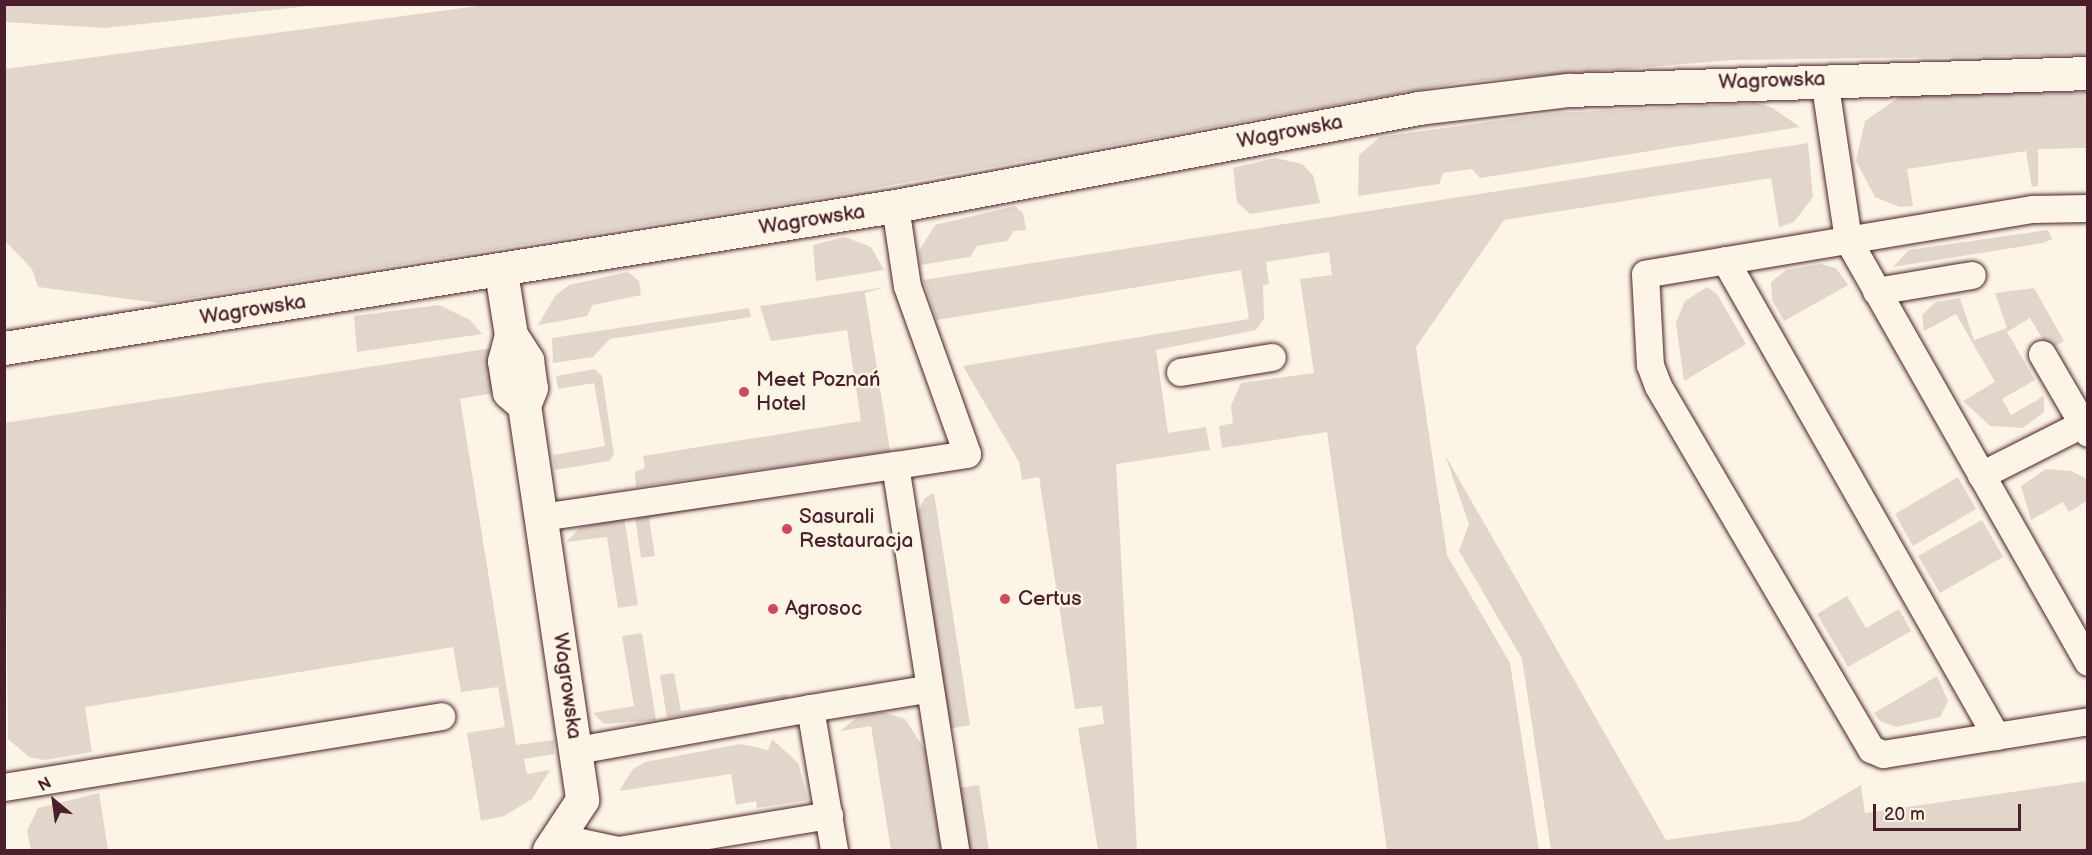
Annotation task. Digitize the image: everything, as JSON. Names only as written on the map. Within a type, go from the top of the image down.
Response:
[{"type":"street","name":"Wagrowska","points":[[4,348],[501,272],[896,206],[1419,108],[1568,90],[1824,79],[2088,73]]},
{"type":"street","name":"Wagrowska","points":[[501,272],[511,335],[527,360],[531,388],[524,405],[577,750],[582,801],[556,844]]},
{"type":"lane","points":[[1824,79],[1848,240],[2088,662]]},
{"type":"lane","points":[[542,517],[967,454],[907,286],[896,206]]},
{"type":"lane","points":[[2088,208],[2031,209],[1645,274],[1650,365],[1658,386],[1871,749],[1882,754],[2088,721]]},
{"type":"lane","points":[[1725,260],[1996,736]]},
{"type":"lane","points":[[1876,291],[1972,276]]},
{"type":"lane","points":[[1980,475],[2085,429],[2042,354]]},
{"type":"lane","points":[[1180,372],[1272,357]]},
{"type":"lane","points":[[895,465],[926,689],[955,850]]},
{"type":"lane","points":[[577,750],[926,689]]},
{"type":"lane","points":[[810,708],[834,850]]},
{"type":"lane","points":[[4,787],[441,716]]},
{"type":"lane","points":[[556,844],[618,850],[829,815]]},
{"type":"shaded area","points":[[493,4],[2087,4],[2088,55],[1733,60],[1462,82],[831,196],[158,303],[38,287],[32,269],[5,241],[5,69]]},
{"type":"shaded area","points":[[4,5],[319,5],[105,28],[5,22]]},
{"type":"shaded area","points":[[2087,92],[2087,148],[2038,149],[2038,186],[2032,187],[2026,151],[1907,169],[1913,206],[1900,207],[1875,197],[1856,161],[1865,121],[1905,93]]},
{"type":"shaded area","points":[[1754,103],[1771,107],[1800,127],[1480,178],[1472,169],[1443,173],[1439,184],[1358,196],[1359,155],[1380,137],[1554,113]]},
{"type":"shaded area","points":[[1808,143],[1813,197],[1794,222],[1779,227],[1771,178],[1504,220],[1416,347],[1447,555],[1510,663],[1539,850],[1387,850],[1327,432],[1222,448],[1219,426],[1233,423],[1231,406],[1241,383],[1314,373],[1300,279],[1332,275],[1329,252],[1266,262],[1269,284],[1263,285],[1264,319],[1256,330],[1156,350],[1168,433],[1206,427],[1210,450],[1116,464],[1137,850],[1098,850],[1078,728],[1104,724],[1102,706],[1075,709],[1039,477],[1022,480],[1019,462],[963,366],[1249,319],[1241,270],[937,320],[923,280]]},
{"type":"shaded area","points":[[1275,158],[1302,164],[1313,175],[1320,203],[1250,214],[1237,202],[1233,168]]},
{"type":"shaded area","points":[[1015,206],[1023,213],[1026,230],[1014,231],[1007,241],[977,246],[970,257],[921,265],[919,251],[935,225]]},
{"type":"shaded area","points":[[2048,230],[2052,239],[2043,243],[1893,267],[1909,250]]},
{"type":"shaded area","points":[[845,237],[871,247],[884,270],[816,281],[813,245]]},
{"type":"shaded area","points":[[1820,264],[1836,268],[1848,285],[1784,321],[1772,300],[1771,282],[1786,270]]},
{"type":"shaded area","points":[[628,272],[639,281],[641,295],[593,305],[587,316],[538,325],[555,296],[569,285]]},
{"type":"shaded area","points":[[886,287],[865,293],[890,451],[636,487],[635,472],[645,468],[643,456],[861,421],[847,330],[771,341],[760,306]]},
{"type":"shaded area","points":[[1707,287],[1717,294],[1746,344],[1684,381],[1676,323],[1685,301]]},
{"type":"shaded area","points":[[2034,288],[2064,341],[2049,350],[2030,318],[2007,332],[2035,380],[2002,399],[2011,415],[2044,396],[2044,412],[2023,428],[1990,426],[1963,401],[1995,382],[1956,314],[1924,331],[1922,315],[1936,302],[1960,298],[1974,340],[2007,328],[1995,293]]},
{"type":"shaded area","points":[[439,305],[470,320],[482,334],[357,352],[354,316]]},
{"type":"shaded area","points":[[749,308],[751,317],[610,339],[593,357],[553,363],[552,338]]},
{"type":"shaded area","points":[[492,348],[499,392],[460,399],[516,745],[554,740],[554,754],[524,759],[527,774],[550,770],[532,799],[504,816],[481,821],[467,733],[505,727],[498,687],[461,692],[453,647],[85,707],[92,752],[44,760],[29,757],[8,739],[4,423]]},
{"type":"shaded area","points":[[595,369],[602,376],[614,455],[609,461],[555,470],[553,455],[605,446],[594,383],[558,389],[556,376]]},
{"type":"shaded area","points":[[1445,455],[1666,840],[1800,821],[1861,785],[1865,813],[2087,781],[2087,850],[1551,850],[1522,659],[1459,551],[1469,524]]},
{"type":"shaded area","points":[[2046,469],[2071,471],[2087,479],[2087,501],[2069,512],[2063,502],[2031,520],[2021,486]]},
{"type":"shaded area","points":[[1958,477],[1976,509],[1913,546],[1895,514]]},
{"type":"shaded area","points":[[934,493],[970,725],[949,729],[916,515],[925,498]]},
{"type":"shaded area","points":[[755,496],[756,500],[649,518],[655,556],[641,558],[635,516]]},
{"type":"shaded area","points":[[624,517],[638,605],[618,608],[607,537],[566,542],[580,528]]},
{"type":"shaded area","points":[[1982,520],[2003,557],[1940,593],[1918,556]]},
{"type":"shaded area","points":[[1847,596],[1866,628],[1899,609],[1911,631],[1848,667],[1817,614]]},
{"type":"shaded area","points":[[642,633],[656,720],[604,724],[593,713],[634,706],[622,636]]},
{"type":"shaded area","points":[[674,673],[681,711],[787,694],[788,699],[667,718],[660,675]]},
{"type":"shaded area","points":[[1937,676],[1948,701],[1940,717],[1896,727],[1880,721],[1874,713]]},
{"type":"shaded area","points":[[883,712],[905,719],[925,750],[941,850],[891,850],[871,726],[840,731],[859,716]]},
{"type":"shaded area","points":[[772,739],[798,763],[808,800],[757,808],[756,801],[736,805],[731,774],[619,791],[633,769],[645,762],[741,744],[768,750]]},
{"type":"shaded area","points":[[979,785],[989,850],[969,850],[959,788]]},
{"type":"shaded area","points":[[99,793],[108,850],[31,850],[27,831],[38,808]]},
{"type":"place","name":"Meet Poznań Hotel","points":[[744,392]]},
{"type":"place","name":"Sasurali Restauracja","points":[[787,529]]},
{"type":"place","name":"Certus","points":[[1005,599]]},
{"type":"place","name":"Agrosoc","points":[[773,609]]}]
